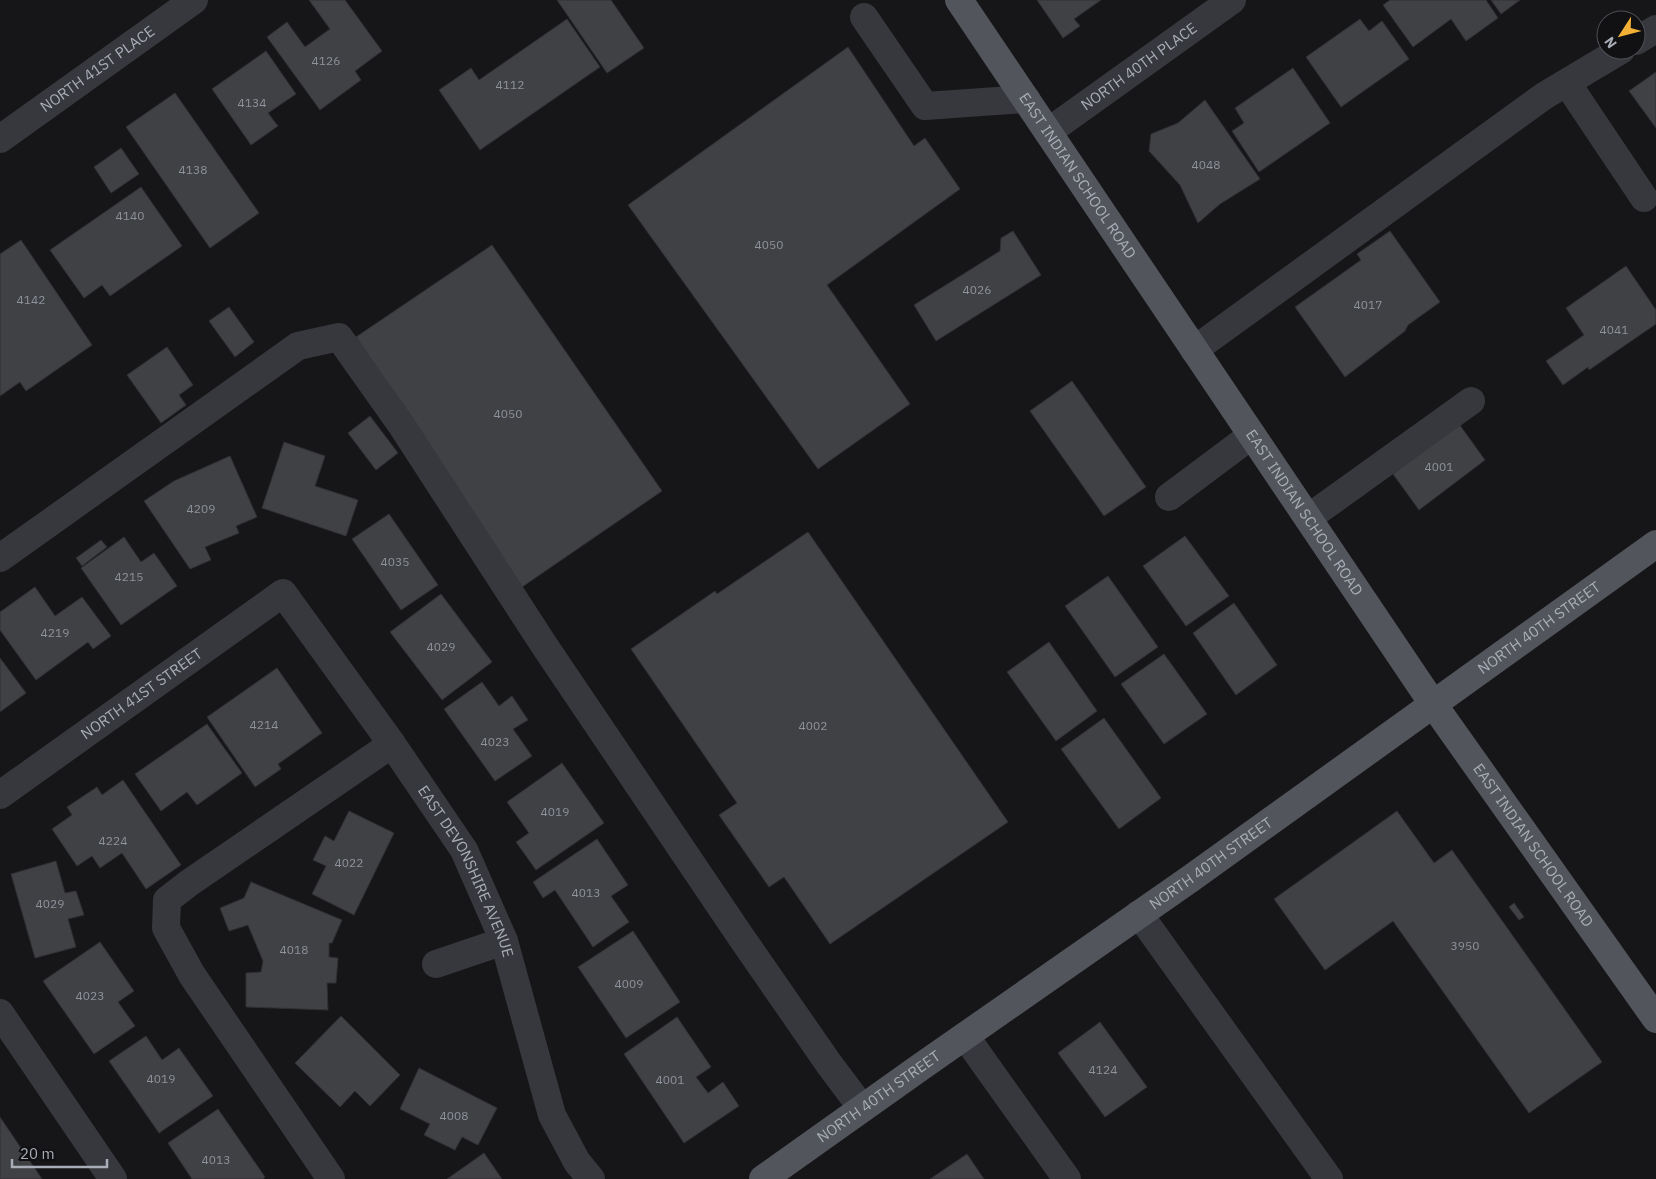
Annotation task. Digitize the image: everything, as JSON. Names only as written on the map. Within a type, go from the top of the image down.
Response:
[{"type":"main road","name":"EAST INDIAN SCHOOL ROAD","points":[[959,0],[1433,704],[1656,1019]]},
{"type":"main road","name":"NORTH 40TH STREET","points":[[763,1179],[1139,914],[1656,544]]},
{"type":"street","name":"NORTH 41ST PLACE","points":[[0,139],[194,0]]},
{"type":"street","name":"NORTH 40TH PLACE","points":[[1048,132],[1232,0]]},
{"type":"street","points":[[864,17],[925,106],[1026,99]]},
{"type":"street","points":[[1194,350],[1544,96],[1605,60]]},
{"type":"street","points":[[1567,83],[1644,198]]},
{"type":"street","points":[[0,558],[298,346],[339,337],[402,426],[550,653],[741,937],[829,1064],[862,1108]]},
{"type":"street","points":[[1308,518],[1471,401]]},
{"type":"street","points":[[1169,497],[1252,435]]},
{"type":"street","name":"EAST DEVONSHIRE AVENUE","points":[[283,592],[392,744],[464,850],[504,941],[552,1115],[577,1162],[591,1179]]},
{"type":"street","name":"NORTH 41ST STREET","points":[[0,795],[283,592]]},
{"type":"street","points":[[331,1179],[192,975],[166,928],[168,900],[197,877],[392,744]]},
{"type":"street","points":[[1139,914],[1329,1179]]},
{"type":"street","points":[[436,964],[504,941]]},
{"type":"street","points":[[0,1013],[113,1179]]},
{"type":"street","points":[[965,1036],[1067,1179]]},
{"type":"building","points":[[309,0],[345,0],[382,51],[355,71],[361,80],[320,110],[267,37],[287,22],[305,47],[330,29]]},
{"type":"building","points":[[557,0],[611,0],[644,48],[607,73]]},
{"type":"building","points":[[1037,0],[1101,0],[1074,19],[1080,26],[1063,38]]},
{"type":"building","points":[[1390,0],[1486,0],[1498,18],[1466,41],[1451,19],[1413,47],[1383,5]]},
{"type":"building","points":[[1491,0],[1520,0],[1501,14]]},
{"type":"building","points":[[567,19],[600,67],[480,150],[439,90],[471,68],[479,80]]},
{"type":"building","points":[[1360,19],[1369,31],[1382,21],[1409,59],[1341,107],[1306,57]]},
{"type":"building","points":[[848,47],[914,146],[925,138],[960,189],[827,285],[910,404],[818,469],[628,205]]},
{"type":"building","points":[[266,51],[296,94],[268,113],[278,126],[251,145],[212,89]]},
{"type":"building","points":[[1293,68],[1330,123],[1259,172],[1232,131],[1244,123],[1235,108]]},
{"type":"building","points":[[1656,72],[1656,128],[1629,91]]},
{"type":"building","points":[[175,93],[259,213],[210,248],[126,127]]},
{"type":"building","points":[[1205,100],[1260,179],[1220,204],[1198,223],[1180,185],[1149,151],[1151,134],[1178,123]]},
{"type":"building","points":[[121,148],[139,174],[111,193],[94,167]]},
{"type":"building","points":[[141,187],[182,246],[110,296],[102,285],[84,298],[50,250]]},
{"type":"building","points":[[1013,231],[1041,275],[936,341],[914,305],[1000,251],[1001,238]]},
{"type":"building","points":[[1390,231],[1440,302],[1408,325],[1405,331],[1345,377],[1295,307],[1361,260],[1357,254]]},
{"type":"building","points":[[21,240],[92,345],[26,391],[20,382],[0,396],[0,254]]},
{"type":"building","points":[[492,245],[662,491],[522,587],[356,337]]},
{"type":"building","points":[[1626,266],[1656,310],[1656,324],[1589,370],[1588,367],[1563,385],[1546,361],[1584,335],[1566,308]]},
{"type":"building","points":[[229,307],[254,342],[235,357],[209,321]]},
{"type":"building","points":[[167,347],[193,385],[179,395],[186,405],[161,423],[127,375]]},
{"type":"building","points":[[1072,381],[1146,487],[1104,516],[1030,411]]},
{"type":"building","points":[[370,416],[398,453],[376,470],[348,433]]},
{"type":"building","points":[[1459,424],[1485,460],[1419,510],[1393,474]]},
{"type":"building","points":[[284,442],[325,456],[315,486],[358,500],[346,536],[262,508]]},
{"type":"building","points":[[230,456],[257,517],[236,526],[239,533],[205,547],[211,560],[190,569],[144,501],[174,481]]},
{"type":"building","points":[[389,514],[438,585],[401,610],[352,539]]},
{"type":"building","points":[[808,532],[1008,822],[830,944],[784,877],[769,887],[719,815],[737,803],[631,649],[715,591],[717,594]]},
{"type":"building","points":[[1185,536],[1229,596],[1186,626],[1143,566]]},
{"type":"building","points":[[124,537],[141,562],[154,553],[177,586],[121,625],[81,568]]},
{"type":"building","points":[[101,540],[107,547],[82,566],[76,558]]},
{"type":"building","points":[[1108,576],[1158,647],[1115,677],[1065,606]]},
{"type":"building","points":[[35,587],[55,616],[82,597],[111,636],[93,649],[88,642],[36,680],[0,630],[0,612]]},
{"type":"building","points":[[441,594],[492,662],[442,700],[390,632]]},
{"type":"building","points":[[1234,603],[1277,665],[1236,695],[1193,633]]},
{"type":"building","points":[[1049,642],[1097,711],[1056,741],[1007,672]]},
{"type":"building","points":[[1164,654],[1207,714],[1164,744],[1121,684]]},
{"type":"building","points":[[0,658],[26,693],[0,712]]},
{"type":"building","points":[[277,668],[322,733],[278,764],[281,769],[255,787],[207,717]]},
{"type":"building","points":[[482,682],[499,706],[512,696],[528,720],[513,729],[532,756],[495,781],[444,709]]},
{"type":"building","points":[[1104,718],[1161,798],[1119,829],[1061,749]]},
{"type":"building","points":[[207,724],[242,773],[197,805],[187,792],[161,811],[135,774]]},
{"type":"building","points":[[562,763],[604,823],[536,870],[516,842],[529,833],[507,802]]},
{"type":"building","points":[[123,780],[181,865],[146,889],[122,853],[100,868],[92,856],[77,866],[52,829],[72,815],[67,807],[97,787],[102,795]]},
{"type":"building","points":[[349,811],[394,833],[354,915],[312,894],[326,866],[313,860],[325,836],[334,841]]},
{"type":"building","points":[[1397,811],[1434,863],[1452,850],[1602,1062],[1529,1113],[1393,921],[1325,970],[1274,899]]},
{"type":"building","points":[[597,839],[628,885],[611,896],[629,922],[593,947],[555,890],[543,898],[533,882]]},
{"type":"building","points":[[56,861],[65,893],[76,891],[84,915],[68,919],[76,947],[35,958],[11,874]]},
{"type":"building","points":[[251,882],[342,920],[332,943],[329,943],[329,957],[338,958],[336,983],[327,983],[328,1010],[246,1007],[246,973],[261,972],[263,961],[248,925],[229,931],[220,908],[244,898]]},
{"type":"building","points":[[1514,903],[1524,917],[1519,920],[1509,907]]},
{"type":"building","points":[[633,931],[680,1002],[626,1038],[578,967]]},
{"type":"building","points":[[100,942],[134,991],[118,1002],[135,1026],[94,1054],[43,981]]},
{"type":"building","points":[[341,1016],[400,1075],[370,1106],[355,1091],[340,1107],[295,1063]]},
{"type":"building","points":[[677,1017],[711,1067],[696,1077],[708,1093],[723,1082],[739,1106],[684,1143],[624,1054]]},
{"type":"building","points":[[1100,1022],[1147,1087],[1105,1117],[1058,1053]]},
{"type":"building","points":[[146,1036],[162,1060],[179,1048],[213,1096],[159,1133],[109,1061]]},
{"type":"building","points":[[419,1068],[497,1108],[478,1145],[462,1137],[455,1150],[424,1135],[430,1124],[400,1109]]},
{"type":"building","points":[[218,1109],[265,1177],[263,1179],[192,1179],[168,1143]]},
{"type":"building","points":[[0,1117],[42,1179],[0,1179]]},
{"type":"building","points":[[484,1153],[502,1179],[447,1179]]},
{"type":"building","points":[[967,1154],[984,1179],[930,1179]]}]
